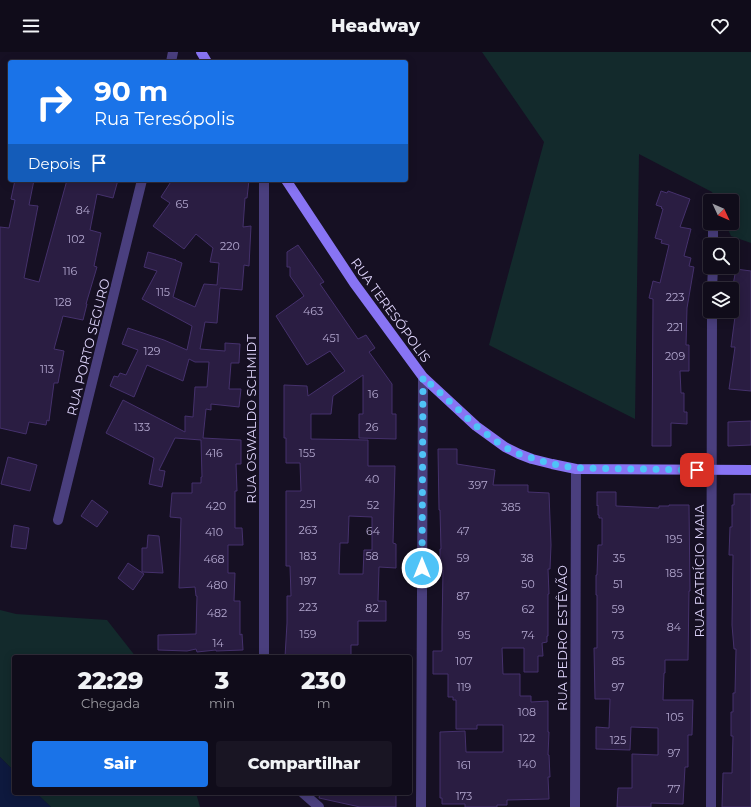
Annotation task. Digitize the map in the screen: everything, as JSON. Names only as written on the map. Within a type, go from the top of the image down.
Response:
[{"type":"street","name":"RUA PORTO SEGURO","points":[[58,520],[142,182]]},
{"type":"street","name":"RUA OSWALDO SCHMIDT","points":[[264,182],[264,655]]},
{"type":"street","name":"RUA TERESÓPOLIS","points":[[287,182],[354,283],[423,377],[476,426],[504,447],[519,454],[552,464],[576,468],[751,470]]},
{"type":"street","name":"RUA PATRÍCIO MAIA","points":[[711,807],[712,318]]},
{"type":"street","points":[[421,807],[423,377]]},
{"type":"street","name":"RUA PEDRO ESTÊVÃO","points":[[575,807],[576,468]]},
{"type":"street","points":[[305,795],[319,807]]},
{"type":"green space","points":[[482,52],[751,52],[751,243],[731,236],[728,230],[739,230],[739,194],[713,194],[712,192],[639,154],[635,419],[489,345],[544,142]]},
{"type":"green space","points":[[0,610],[16,614],[107,620],[134,655],[12,655],[12,769],[0,757]]},
{"type":"green space","points":[[38,795],[197,795],[200,807],[51,807]]},
{"type":"water","points":[[0,757],[12,769],[12,795],[38,795],[51,807],[0,807]]},
{"type":"building","points":[[15,182],[34,182],[29,205],[38,206],[24,278],[39,282],[66,182],[117,182],[113,198],[97,194],[90,230],[101,233],[94,266],[97,267],[83,320],[63,316],[54,349],[64,351],[58,383],[54,383],[49,421],[47,420],[46,425],[29,422],[26,434],[0,428],[0,227],[9,228],[15,200],[11,199]]},
{"type":"building","points":[[171,182],[249,182],[247,198],[245,198],[243,227],[251,226],[249,266],[244,265],[242,290],[220,288],[217,323],[205,322],[200,349],[225,351],[225,343],[240,344],[239,363],[231,363],[229,389],[241,389],[239,407],[211,404],[211,410],[206,409],[203,438],[241,440],[241,464],[236,464],[237,491],[235,491],[235,528],[242,528],[243,545],[228,545],[228,573],[235,573],[234,601],[240,601],[240,635],[242,634],[243,650],[197,652],[196,649],[187,651],[158,650],[158,635],[196,634],[197,596],[195,587],[179,588],[181,518],[170,517],[172,493],[192,493],[192,483],[201,483],[201,440],[175,438],[159,470],[165,471],[162,487],[149,484],[154,458],[106,433],[123,400],[185,432],[185,416],[193,417],[195,387],[207,387],[209,362],[195,362],[189,359],[183,381],[147,365],[134,397],[110,386],[114,376],[118,377],[120,373],[126,375],[138,350],[122,344],[128,328],[164,340],[187,350],[192,326],[142,299],[157,271],[144,267],[148,252],[182,263],[173,297],[195,307],[204,284],[217,285],[219,263],[210,262],[213,248],[196,234],[184,249],[153,226],[170,203],[161,197]]},
{"type":"building","points":[[661,191],[667,193],[668,191],[690,199],[680,227],[691,229],[684,256],[691,258],[689,266],[694,267],[687,308],[686,345],[689,345],[689,371],[680,371],[681,393],[684,393],[684,412],[687,412],[687,424],[671,423],[671,446],[652,446],[653,299],[649,298],[653,281],[660,283],[669,245],[661,243],[662,240],[655,238],[663,209],[661,208],[662,207],[656,205]]},
{"type":"building","points":[[298,245],[324,282],[320,284],[358,339],[366,335],[375,348],[369,352],[392,384],[392,414],[396,414],[396,439],[359,438],[359,414],[363,414],[363,375],[333,396],[331,414],[311,414],[311,439],[368,440],[368,466],[395,466],[393,543],[396,544],[396,568],[379,567],[378,601],[386,601],[386,621],[358,621],[358,645],[351,645],[351,655],[285,655],[287,596],[291,596],[290,566],[286,566],[286,491],[301,491],[300,463],[286,463],[286,438],[284,438],[284,385],[307,386],[308,396],[345,371],[330,351],[307,365],[276,316],[304,296],[290,276],[290,267],[287,267],[287,252]],"holes":[[[349,516],[372,517],[372,550],[364,550],[363,574],[339,574],[340,543],[348,543]]]},
{"type":"building","points":[[739,269],[751,271],[751,391],[729,389],[735,347],[731,347],[735,318],[739,318],[739,282],[734,282],[735,274],[739,274]]},
{"type":"building","points":[[751,421],[751,445],[728,446],[728,422]]},
{"type":"building","points":[[438,449],[457,449],[457,464],[495,470],[493,485],[528,485],[528,492],[549,493],[551,545],[550,569],[548,569],[548,636],[547,642],[542,643],[543,656],[538,656],[538,672],[524,672],[524,648],[502,648],[503,674],[520,674],[520,696],[531,696],[531,702],[548,701],[548,755],[550,777],[548,777],[549,799],[507,800],[507,805],[497,805],[497,807],[465,807],[465,804],[442,804],[442,798],[440,798],[440,732],[465,731],[466,752],[503,752],[503,725],[477,725],[477,729],[456,729],[456,700],[453,700],[453,697],[448,697],[448,674],[433,674],[433,651],[442,651],[443,570],[440,570],[441,549]]},
{"type":"building","points":[[8,457],[37,465],[30,491],[1,484]]},
{"type":"building","points":[[597,492],[616,492],[616,506],[659,508],[659,506],[669,505],[689,505],[690,591],[688,660],[665,660],[663,700],[693,700],[692,735],[688,735],[688,767],[685,767],[683,804],[651,803],[651,807],[617,807],[618,788],[632,788],[632,754],[658,755],[658,728],[631,727],[630,750],[596,749],[596,727],[609,728],[610,699],[595,699],[594,648],[597,648],[596,575],[598,545],[602,545],[602,518],[599,518],[598,515]]},
{"type":"building","points":[[734,494],[751,494],[751,807],[722,807],[723,773],[732,773],[733,736],[731,736],[731,712],[733,712],[733,693],[735,693],[736,649],[734,649],[732,625],[733,555],[729,555],[730,527],[732,527],[732,505],[734,505]]},
{"type":"building","points":[[92,500],[108,512],[97,527],[81,516]]},
{"type":"building","points":[[14,525],[29,528],[26,549],[11,547]]},
{"type":"building","points":[[148,535],[159,536],[163,573],[142,572],[142,548],[147,548]]},
{"type":"building","points":[[128,563],[144,574],[133,590],[118,578]]},
{"type":"building","points":[[320,795],[396,795],[396,807],[360,807],[319,798]]},
{"type":"route","points":[[422,568],[423,377],[476,426],[504,447],[519,454],[552,464],[576,468],[697,470]]}]
